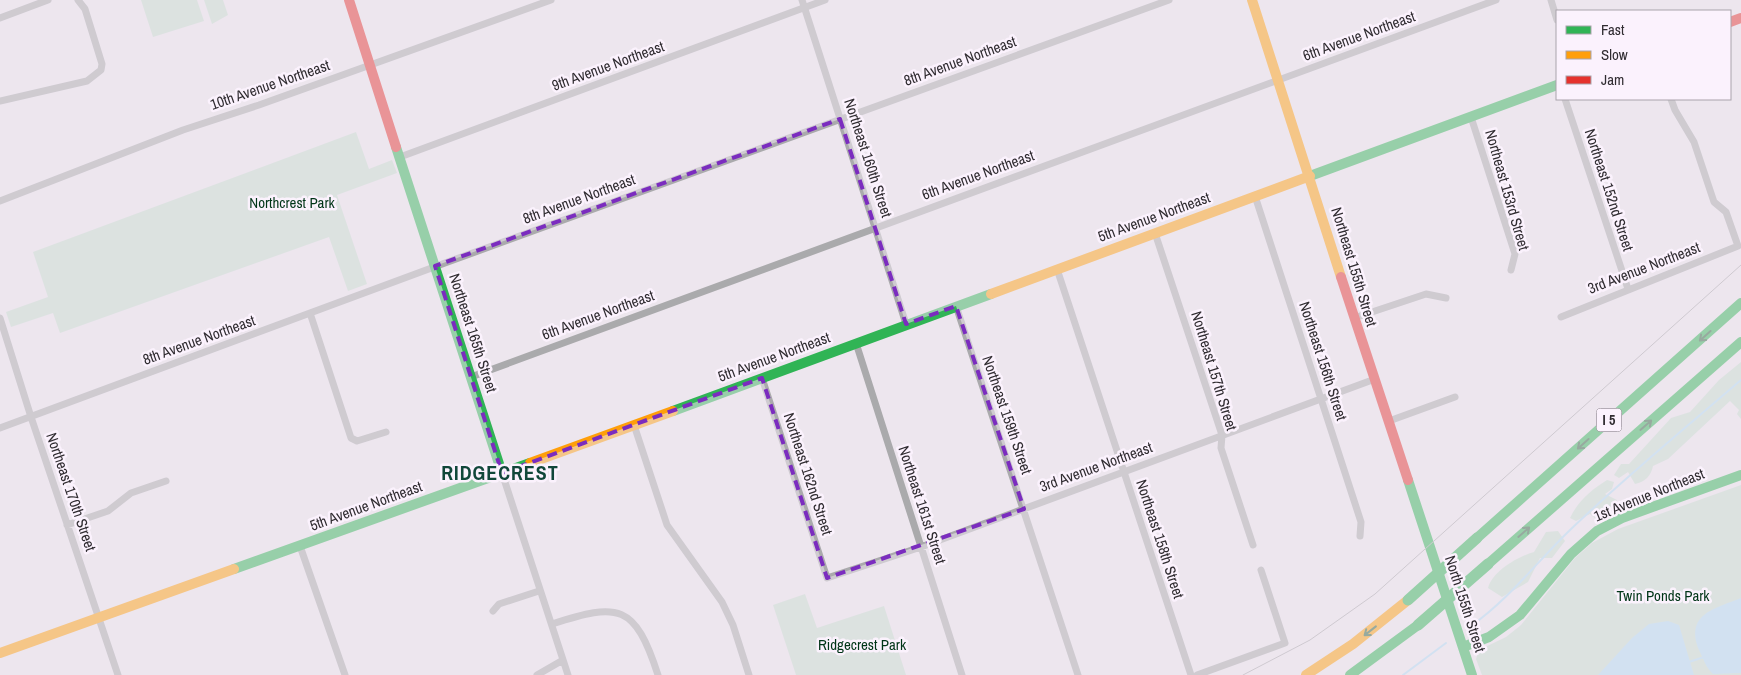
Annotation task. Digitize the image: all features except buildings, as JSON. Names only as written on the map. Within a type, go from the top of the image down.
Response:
[{"type":"main road","name":"Northeast 165th Street","points":[[349,0],[502,473]]},
{"type":"main road","name":"Northeast 155th Street","points":[[1252,0],[1354,318],[1430,543]]},
{"type":"main road","name":"5th Avenue Northeast","points":[[0,653],[634,425],[1556,85]]},
{"type":"main road","name":"I 5","points":[[1306,675],[1353,644],[1408,600],[1741,303]]},
{"type":"main road","name":"I 5","points":[[1350,675],[1418,625],[1741,342]]},
{"type":"main road","name":"1st Avenue Northeast","points":[[1462,646],[1489,636],[1520,615],[1571,554],[1597,531],[1622,518],[1741,475]]},
{"type":"main road","name":"North 155th Street","points":[[1430,543],[1472,675]]},
{"type":"street","points":[[0,18],[48,0]]},
{"type":"street","points":[[0,101],[87,81],[101,70],[102,64],[85,9],[78,0]]},
{"type":"street","name":"10th Avenue Northeast","points":[[0,201],[183,130],[259,105],[551,0]]},
{"type":"street","name":"9th Avenue Northeast","points":[[400,157],[803,4],[825,0]]},
{"type":"street","name":"8th Avenue Northeast","points":[[0,428],[436,266],[1169,0]]},
{"type":"street","name":"6th Avenue Northeast","points":[[471,376],[1496,0]]},
{"type":"street","points":[[1551,0],[1556,17]]},
{"type":"street","name":"Northeast 160th Street","points":[[803,4],[906,324]]},
{"type":"street","name":"Northeast 152nd Street","points":[[1565,100],[1628,289]]},
{"type":"street","name":"3rd Avenue Northeast","points":[[1561,317],[1738,246],[1726,212],[1714,202],[1694,142],[1670,100]]},
{"type":"street","name":"Northeast 153rd Street","points":[[1472,117],[1515,254],[1511,270]]},
{"type":"street","name":"Northeast 156th Street","points":[[1255,196],[1361,522],[1360,536]]},
{"type":"street","name":"Northeast 157th Street","points":[[1156,233],[1222,435],[1221,448],[1253,546]]},
{"type":"street","name":"Northeast 158th Street","points":[[1057,269],[1191,675]]},
{"type":"street","points":[[1354,318],[1426,294],[1446,298]]},
{"type":"street","name":"Northeast 159th Street","points":[[956,306],[1078,675]]},
{"type":"street","points":[[310,313],[351,438],[357,441],[386,432]]},
{"type":"street","name":"Northeast 170th Street","points":[[0,318],[31,417],[118,675]]},
{"type":"street","name":"Northeast 161st Street","points":[[856,343],[962,675]]},
{"type":"street","name":"Northeast 162nd Street","points":[[762,378],[827,578]]},
{"type":"street","name":"3rd Avenue Northeast","points":[[827,578],[921,547],[1375,379]]},
{"type":"street","points":[[1389,421],[1455,397]]},
{"type":"street","points":[[634,425],[668,525],[722,602],[749,675]]},
{"type":"street","name":"Northeast 165th Street","points":[[502,473],[568,675]]},
{"type":"street","points":[[67,525],[108,511],[131,493],[166,482]]},
{"type":"street","points":[[300,546],[345,675]]},
{"type":"street","points":[[1197,675],[1285,643],[1261,570]]},
{"type":"street","points":[[493,611],[499,604],[539,591]]},
{"type":"street","points":[[552,624],[588,612],[608,610],[621,614],[641,633],[648,646],[658,675]]},
{"type":"street","points":[[537,675],[563,660]]},
{"type":"highlighted area","points":[[840,119],[906,324],[956,306],[1024,509],[827,578],[762,378],[502,473],[435,266]]},
{"type":"green space","points":[[141,0],[197,0],[204,21],[153,37]]},
{"type":"green space","points":[[204,0],[223,0],[228,15],[212,24]]},
{"type":"green space","name":"Northcrest Park","points":[[356,132],[369,169],[392,160],[397,173],[337,195],[367,284],[348,291],[329,237],[60,333],[53,313],[11,327],[6,312],[48,297],[33,252]]},
{"type":"green space","points":[[1741,362],[1741,419],[1737,414],[1739,410],[1730,401],[1668,459],[1653,466],[1645,480],[1635,484],[1628,472],[1619,478],[1614,475],[1621,464],[1629,464],[1671,418],[1690,412],[1719,380]]},
{"type":"green space","points":[[1607,480],[1614,482],[1612,489],[1605,494],[1617,500],[1610,519],[1598,521],[1590,514],[1576,521],[1570,518],[1586,496]]},
{"type":"green space","name":"Twin Ponds Park","points":[[1741,485],[1741,675],[1482,675],[1476,659],[1479,650],[1506,637],[1521,625],[1575,558],[1592,543],[1618,529]]},
{"type":"green space","points":[[1558,531],[1565,541],[1552,558],[1540,558],[1528,582],[1502,597],[1488,588],[1500,570],[1520,557],[1534,552],[1546,532]]},
{"type":"green space","name":"Ridgecrest Park","points":[[805,594],[817,628],[884,606],[906,675],[796,675],[773,605]]},
{"type":"water","points":[[1741,598],[1741,673],[1713,674],[1699,650],[1696,628],[1699,621],[1712,610]]},
{"type":"water","points":[[1668,621],[1679,625],[1694,675],[1598,675],[1632,638],[1649,624]]},
{"type":"waterway","points":[[1471,626],[1510,593],[1569,531],[1611,492],[1741,380]]},
{"type":"waterway","points":[[1403,675],[1446,643]]},
{"type":"waterway","points":[[1689,662],[1704,657]]},
{"type":"tram line","points":[[1243,675],[1310,640],[1375,594],[1741,265]]},
{"type":"traffic: fast","points":[[1310,176],[1556,85]]},
{"type":"traffic: fast","points":[[396,147],[502,473]]},
{"type":"traffic: fast","points":[[673,411],[991,294]]},
{"type":"traffic: fast","points":[[1477,538],[1741,303]]},
{"type":"traffic: fast","points":[[1488,564],[1741,342]]},
{"type":"traffic: fast","points":[[234,569],[530,463]]},
{"type":"traffic: fast","points":[[1463,647],[1489,637],[1520,615],[1571,554],[1597,531],[1622,518],[1741,475]]},
{"type":"traffic: fast","points":[[1408,480],[1472,675]]},
{"type":"traffic: fast","points":[[1408,600],[1477,538]]},
{"type":"traffic: fast","points":[[1418,625],[1488,564]]},
{"type":"traffic: fast","points":[[1350,675],[1418,625]]},
{"type":"traffic: slow","points":[[1252,0],[1341,277]]},
{"type":"traffic: slow","points":[[991,294],[1310,176]]},
{"type":"traffic: slow","points":[[530,463],[673,411]]},
{"type":"traffic: slow","points":[[0,653],[234,569]]},
{"type":"traffic: slow","points":[[1306,675],[1353,644],[1408,600]]},
{"type":"traffic: jam","points":[[349,0],[396,147]]},
{"type":"traffic: jam","points":[[1731,22],[1741,18]]},
{"type":"traffic: jam","points":[[1341,277],[1408,480]]},
{"type":"district","name":"RIDGECREST","points":[[500,473]]}]
